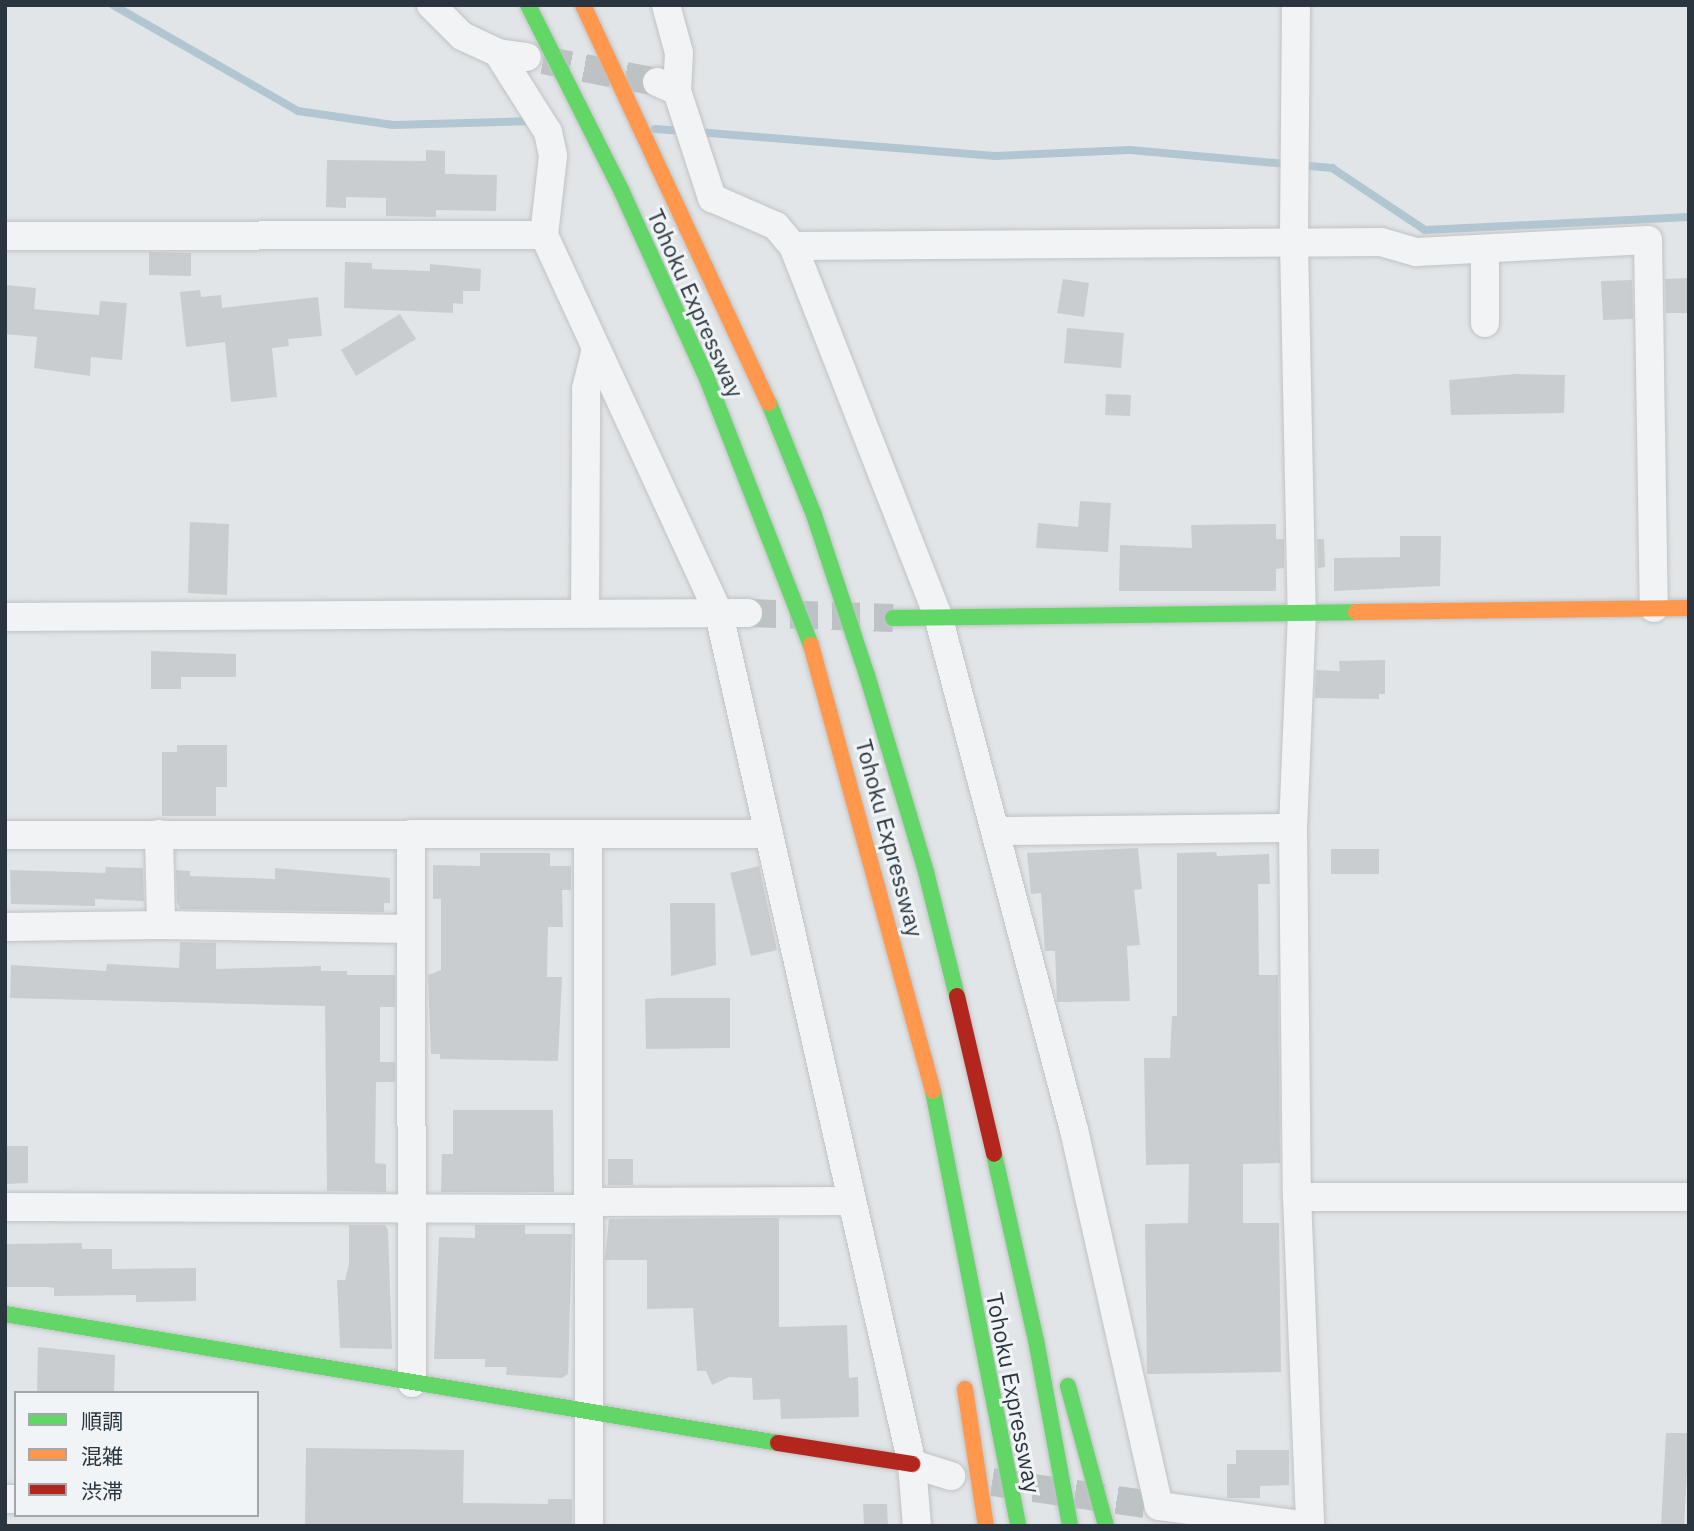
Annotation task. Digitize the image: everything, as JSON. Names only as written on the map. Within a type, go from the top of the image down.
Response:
[{"type":"main road","name":"Tohoku Expressway","points":[[528,5],[622,192],[706,376],[819,666],[877,872],[935,1098],[1018,1526]]},
{"type":"main road","name":"Tohoku Expressway","points":[[583,5],[748,350],[814,515],[926,872],[1036,1340],[1070,1526]]},
{"type":"main road","points":[[893,618],[1689,608]]},
{"type":"main road","points":[[877,872],[913,1083]]},
{"type":"main road","points":[[926,872],[983,1030]]},
{"type":"main road","points":[[5,1314],[588,1414],[912,1464]]},
{"type":"main road","points":[[1066,1375],[1106,1526]]},
{"type":"main road","points":[[963,1376],[986,1526]]},
{"type":"street","points":[[431,5],[462,36],[498,53],[527,57]]},
{"type":"street","points":[[666,5],[679,53],[667,87],[712,198],[776,226],[793,246],[938,616],[1074,1130],[1158,1506],[1173,1517],[1309,1526],[1297,1197],[1293,828],[1302,613],[1294,243],[1296,5]]},
{"type":"street","points":[[498,53],[548,132],[553,156],[544,234],[719,614],[912,1464],[917,1526]]},
{"type":"street","points":[[5,236],[544,234]]},
{"type":"street","points":[[793,246],[1381,242],[1417,252],[1485,251],[1648,240],[1654,608]]},
{"type":"street","points":[[1485,251],[1485,323]]},
{"type":"street","points":[[585,614],[586,389],[596,349]]},
{"type":"street","points":[[5,617],[748,613]]},
{"type":"street","points":[[996,831],[1293,828]]},
{"type":"street","points":[[411,834],[409,929],[412,1383]]},
{"type":"street","points":[[587,834],[589,1526]]},
{"type":"street","points":[[5,835],[769,834]]},
{"type":"street","points":[[159,835],[161,925]]},
{"type":"street","points":[[5,927],[161,925],[409,929]]},
{"type":"street","points":[[1297,1197],[1689,1197]]},
{"type":"street","points":[[5,1208],[411,1209],[852,1201]]},
{"type":"street","points":[[912,1464],[951,1476]]},
{"type":"building","points":[[426,150],[445,151],[445,174],[497,175],[496,211],[436,210],[436,217],[386,216],[386,198],[346,197],[346,208],[326,207],[327,160],[426,161]]},
{"type":"building","points":[[149,252],[191,253],[191,276],[149,275]]},
{"type":"building","points":[[345,262],[372,263],[372,269],[430,271],[430,264],[481,269],[480,291],[463,291],[463,304],[453,303],[453,313],[344,308]]},
{"type":"building","points":[[1689,278],[1689,313],[1666,313],[1665,279]]},
{"type":"building","points":[[1063,279],[1089,283],[1084,317],[1057,313]]},
{"type":"building","points":[[1632,280],[1633,319],[1603,320],[1601,281]]},
{"type":"building","points":[[6,285],[36,288],[34,309],[99,315],[100,301],[127,303],[122,360],[91,357],[90,376],[34,368],[37,337],[5,334]]},
{"type":"building","points":[[200,290],[201,297],[221,295],[222,308],[318,297],[322,336],[288,339],[289,346],[272,348],[277,397],[231,402],[225,342],[186,347],[180,292]]},
{"type":"building","points":[[400,314],[416,339],[356,376],[341,350]]},
{"type":"building","points":[[1067,328],[1124,333],[1121,368],[1064,363]]},
{"type":"building","points":[[1515,374],[1565,375],[1564,413],[1451,415],[1449,380]]},
{"type":"building","points":[[1106,394],[1131,395],[1130,416],[1105,415]]},
{"type":"building","points":[[1080,501],[1111,503],[1108,552],[1036,548],[1038,523],[1078,527]]},
{"type":"building","points":[[190,522],[229,524],[227,595],[188,593]]},
{"type":"building","points":[[1276,524],[1276,539],[1284,539],[1284,568],[1276,569],[1276,591],[1119,591],[1120,545],[1192,548],[1191,525]]},
{"type":"building","points":[[1400,536],[1441,536],[1440,586],[1334,591],[1334,558],[1400,557]]},
{"type":"building","points":[[1317,539],[1324,539],[1325,567],[1318,568]]},
{"type":"building","points":[[151,651],[236,654],[236,677],[181,677],[181,689],[151,689]]},
{"type":"building","points":[[1385,660],[1385,694],[1379,694],[1379,699],[1315,698],[1316,670],[1340,671],[1339,661]]},
{"type":"building","points":[[177,745],[227,745],[227,787],[216,787],[216,816],[162,816],[162,752],[177,752]]},
{"type":"building","points":[[1138,848],[1142,889],[1134,890],[1140,945],[1127,946],[1130,1001],[1057,1002],[1055,951],[1045,951],[1041,893],[1031,894],[1027,853]]},
{"type":"building","points":[[1331,849],[1379,849],[1379,874],[1331,874]]},
{"type":"building","points":[[1216,852],[1217,856],[1269,854],[1270,884],[1258,884],[1259,975],[1278,975],[1280,1163],[1243,1164],[1243,1223],[1279,1223],[1281,1372],[1147,1374],[1145,1224],[1188,1223],[1189,1164],[1146,1165],[1144,1058],[1170,1058],[1172,1016],[1177,1016],[1177,853]]},
{"type":"building","points":[[480,853],[550,853],[550,866],[571,866],[571,890],[562,890],[563,927],[548,927],[547,977],[562,977],[558,1061],[440,1059],[440,1054],[431,1054],[428,975],[441,970],[441,899],[433,899],[433,865],[480,866]]},
{"type":"building","points":[[759,866],[777,950],[751,956],[730,873]]},
{"type":"building","points":[[106,867],[143,868],[144,901],[95,899],[95,906],[11,904],[10,870],[105,873]]},
{"type":"building","points":[[275,868],[390,878],[390,903],[384,903],[384,912],[180,909],[177,902],[176,870],[190,871],[190,876],[275,879]]},
{"type":"building","points":[[670,903],[715,903],[716,965],[671,976]]},
{"type":"building","points":[[180,942],[216,943],[216,969],[321,966],[321,971],[347,971],[347,975],[395,975],[395,1007],[380,1007],[380,1062],[395,1062],[395,1082],[376,1082],[375,1163],[386,1164],[386,1192],[327,1191],[325,1006],[10,998],[11,965],[106,971],[107,964],[179,968]]},
{"type":"building","points":[[730,998],[730,1048],[646,1049],[645,999]]},
{"type":"building","points":[[453,1110],[553,1110],[554,1192],[441,1192],[442,1154],[453,1154]]},
{"type":"building","points":[[5,1146],[28,1146],[28,1183],[5,1184]]},
{"type":"building","points":[[608,1159],[633,1159],[633,1185],[608,1185]]},
{"type":"building","points":[[779,1218],[779,1327],[847,1325],[849,1378],[858,1377],[859,1417],[781,1419],[780,1399],[753,1400],[752,1378],[729,1377],[712,1385],[706,1371],[697,1371],[693,1308],[647,1309],[647,1260],[605,1260],[609,1219]]},
{"type":"building","points":[[349,1225],[385,1225],[388,1230],[392,1349],[340,1348],[337,1280],[345,1280],[349,1264]]},
{"type":"building","points":[[475,1225],[525,1225],[525,1234],[572,1234],[568,1374],[562,1378],[506,1375],[507,1367],[485,1367],[485,1359],[434,1359],[439,1237],[475,1238]]},
{"type":"building","points":[[82,1243],[82,1249],[112,1249],[112,1269],[196,1268],[196,1301],[136,1302],[136,1295],[54,1296],[54,1288],[5,1287],[5,1244]]},
{"type":"building","points":[[38,1347],[115,1355],[114,1391],[37,1391]]},
{"type":"building","points":[[1666,1433],[1689,1433],[1684,1526],[1661,1526]]},
{"type":"building","points":[[306,1448],[464,1450],[463,1503],[548,1504],[548,1499],[572,1499],[572,1526],[305,1526]]},
{"type":"building","points":[[1236,1450],[1289,1450],[1289,1485],[1260,1486],[1260,1498],[1227,1498],[1227,1464],[1236,1464]]},
{"type":"building","points":[[863,1504],[887,1504],[888,1526],[864,1526]]},
{"type":"waterway","points":[[113,5],[298,111],[393,125],[534,121]]},
{"type":"waterway","points":[[655,129],[684,131]]},
{"type":"waterway","points":[[697,132],[995,156],[1130,150],[1332,168],[1425,230],[1689,217]]},
{"type":"tunnel","points":[[543,60],[657,82]]},
{"type":"tunnel","points":[[748,613],[893,618]]},
{"type":"tunnel","points":[[992,1482],[1159,1506]]},
{"type":"traffic: fast","points":[[528,5],[622,192],[706,376],[811,645]]},
{"type":"traffic: fast","points":[[769,403],[814,515],[867,675],[926,872],[957,996]]},
{"type":"traffic: fast","points":[[893,618],[1356,612]]},
{"type":"traffic: fast","points":[[933,1091],[1018,1526]]},
{"type":"traffic: fast","points":[[994,1154],[1036,1340],[1070,1526]]},
{"type":"traffic: fast","points":[[5,1314],[778,1443]]},
{"type":"traffic: fast","points":[[1068,1386],[1106,1526]]},
{"type":"traffic: slow","points":[[583,5],[769,403]]},
{"type":"traffic: slow","points":[[1356,612],[1689,608]]},
{"type":"traffic: slow","points":[[811,645],[933,1091]]},
{"type":"traffic: slow","points":[[965,1389],[986,1526]]},
{"type":"traffic: jam","points":[[957,996],[994,1154]]},
{"type":"traffic: jam","points":[[778,1443],[912,1464]]}]
